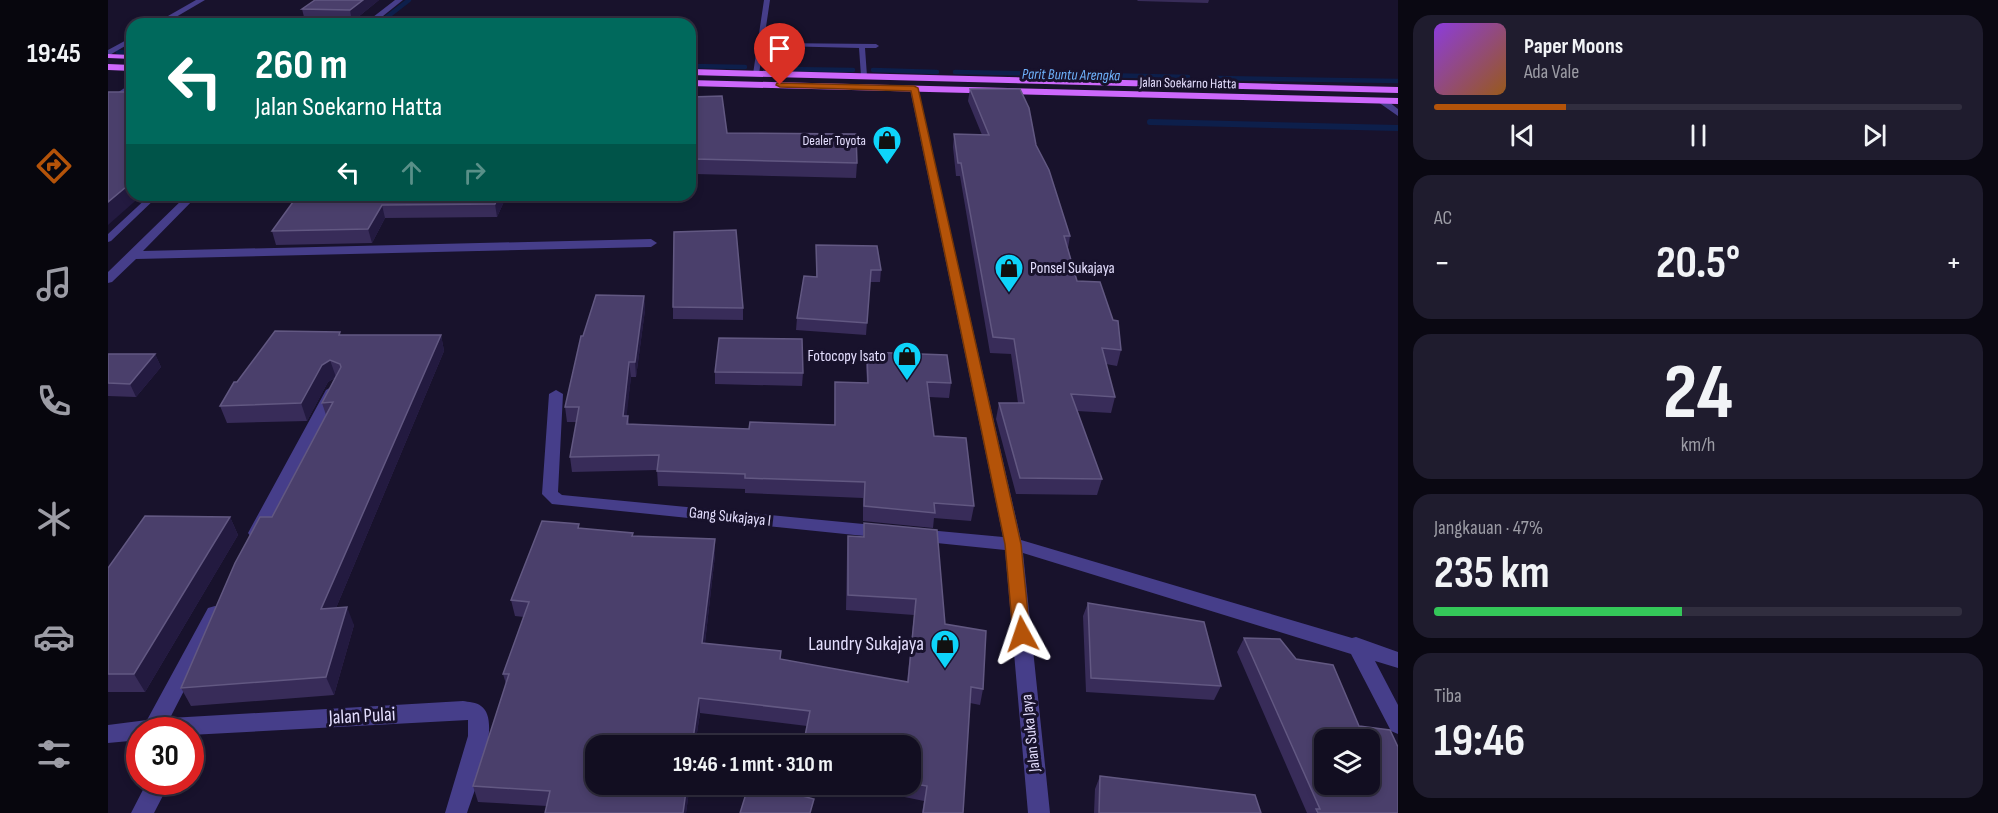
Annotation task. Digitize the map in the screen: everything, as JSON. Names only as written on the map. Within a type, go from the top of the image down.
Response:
[{"type":"main road","points":[[108,55],[126,56]]},
{"type":"main road","points":[[108,68],[126,68]]},
{"type":"main road","name":"Jalan Soekarno Hatta","points":[[696,72],[1398,90]]},
{"type":"main road","name":"Jalan Soekarno Hatta","points":[[696,83],[1398,101]]},
{"type":"main road","points":[[1148,85],[1156,96]]},
{"type":"street","points":[[169,18],[201,0]]},
{"type":"street","points":[[376,18],[399,0]]},
{"type":"street","points":[[108,55],[126,43]]},
{"type":"street","name":"Jalan Suka Jaya","points":[[914,88],[1013,544],[1039,813]]},
{"type":"street","points":[[1381,100],[1398,113]]},
{"type":"street","points":[[108,279],[187,201]]},
{"type":"street","points":[[132,255],[651,243]]},
{"type":"street","points":[[248,551],[337,383]]},
{"type":"street","name":"Gang Sukajaya I","points":[[556,394],[550,494],[558,500],[1013,544]]},
{"type":"street","points":[[1013,544],[1356,645],[1398,660]]},
{"type":"street","points":[[153,717],[226,593]]},
{"type":"street","points":[[1356,645],[1398,725]]},
{"type":"street","name":"Jalan Pulai","points":[[204,727],[463,710],[474,712],[479,719],[480,736],[456,813]]},
{"type":"street","name":"Jalan Pulai","points":[[108,734],[126,732]]},
{"type":"street","points":[[142,813],[152,795]]},
{"type":"lane","points":[[756,74],[767,0]]},
{"type":"lane","points":[[772,74],[775,44],[876,46]]},
{"type":"lane","points":[[862,46],[864,76]]},
{"type":"lane","points":[[108,102],[126,89]]},
{"type":"lane","points":[[116,96],[126,96]]},
{"type":"lane","points":[[108,239],[149,201]]},
{"type":"building","points":[[315,0],[363,0],[350,10],[302,9]]},
{"type":"building","points":[[970,89],[1020,89],[1029,108],[1036,145],[1049,170],[1070,236],[1064,236],[1077,281],[1100,282],[1113,320],[1118,321],[1121,350],[1102,348],[1115,397],[1071,394],[1102,479],[1020,478],[999,403],[1024,403],[1014,339],[993,337],[954,134],[989,135]]},
{"type":"building","points":[[108,92],[126,92],[126,187],[108,202]]},
{"type":"building","points":[[722,96],[727,133],[856,134],[857,163],[696,159],[696,97]]},
{"type":"building","points":[[294,201],[496,201],[495,204],[382,205],[368,229],[272,231]]},
{"type":"building","points":[[736,230],[743,308],[673,307],[674,232]]},
{"type":"building","points":[[816,245],[877,246],[881,270],[871,270],[867,323],[797,318],[804,276],[817,277]]},
{"type":"building","points":[[596,295],[644,296],[635,362],[629,362],[623,416],[628,416],[627,424],[749,429],[750,422],[835,425],[835,382],[868,383],[867,352],[947,355],[951,383],[927,382],[934,436],[966,438],[974,506],[934,503],[935,513],[864,506],[865,482],[745,478],[745,474],[657,471],[659,455],[570,457],[579,407],[565,407],[581,336],[583,336]]},
{"type":"building","points":[[275,331],[340,332],[339,335],[441,335],[321,609],[347,607],[326,677],[181,688],[235,563],[260,517],[272,517],[333,402],[322,403],[341,367],[340,364],[330,360],[322,365],[301,403],[220,406],[234,382],[237,382]]},
{"type":"building","points":[[719,338],[802,339],[803,373],[715,372]]},
{"type":"building","points":[[108,354],[155,354],[130,384],[108,383]]},
{"type":"building","points":[[145,516],[230,517],[134,674],[108,674],[108,568]]},
{"type":"building","points":[[542,521],[579,524],[578,528],[633,533],[632,536],[715,539],[702,643],[781,651],[780,659],[908,682],[916,599],[848,595],[848,536],[864,537],[864,523],[937,530],[945,624],[986,631],[983,689],[971,687],[963,813],[923,813],[927,786],[921,785],[921,735],[805,735],[810,711],[699,698],[694,735],[585,735],[585,795],[685,795],[683,813],[545,813],[550,791],[473,786],[509,674],[503,674],[529,602],[511,600]]},
{"type":"building","points":[[1088,603],[1204,622],[1221,686],[1091,678]]},
{"type":"building","points":[[1244,638],[1280,639],[1296,659],[1333,665],[1359,726],[1390,730],[1398,747],[1398,813],[1318,813],[1316,809],[1320,809]]},
{"type":"building","points":[[1100,776],[1255,795],[1261,813],[1099,813]]},
{"type":"building","points":[[746,795],[799,795],[814,799],[810,813],[740,813]]},
{"type":"waterway","points":[[386,18],[409,0]]},
{"type":"waterway","name":"Parit Buntu Arengka","points":[[118,52],[126,53]]},
{"type":"waterway","name":"Parit Buntu Arengka","points":[[696,66],[745,67]]},
{"type":"waterway","name":"Parit Buntu Arengka","points":[[783,69],[853,70]]},
{"type":"waterway","name":"Parit Buntu Arengka","points":[[873,70],[937,72]]},
{"type":"waterway","name":"Parit Buntu Arengka","points":[[955,72],[1188,77]]},
{"type":"waterway","name":"Parit Buntu Arengka","points":[[1217,78],[1398,81]]},
{"type":"waterway","points":[[1150,122],[1398,128]]},
{"type":"place","name":"Dealer Toyota","points":[[887,166]]},
{"type":"place","name":"Ponsel Sukajaya","points":[[1009,294]]},
{"type":"place","name":"Fotocopy Isato","points":[[907,382]]},
{"type":"place","name":"Laundry Sukajaya","points":[[945,670]]},
{"type":"route","points":[[780,85],[914,88],[1013,544],[1022,634]]}]
